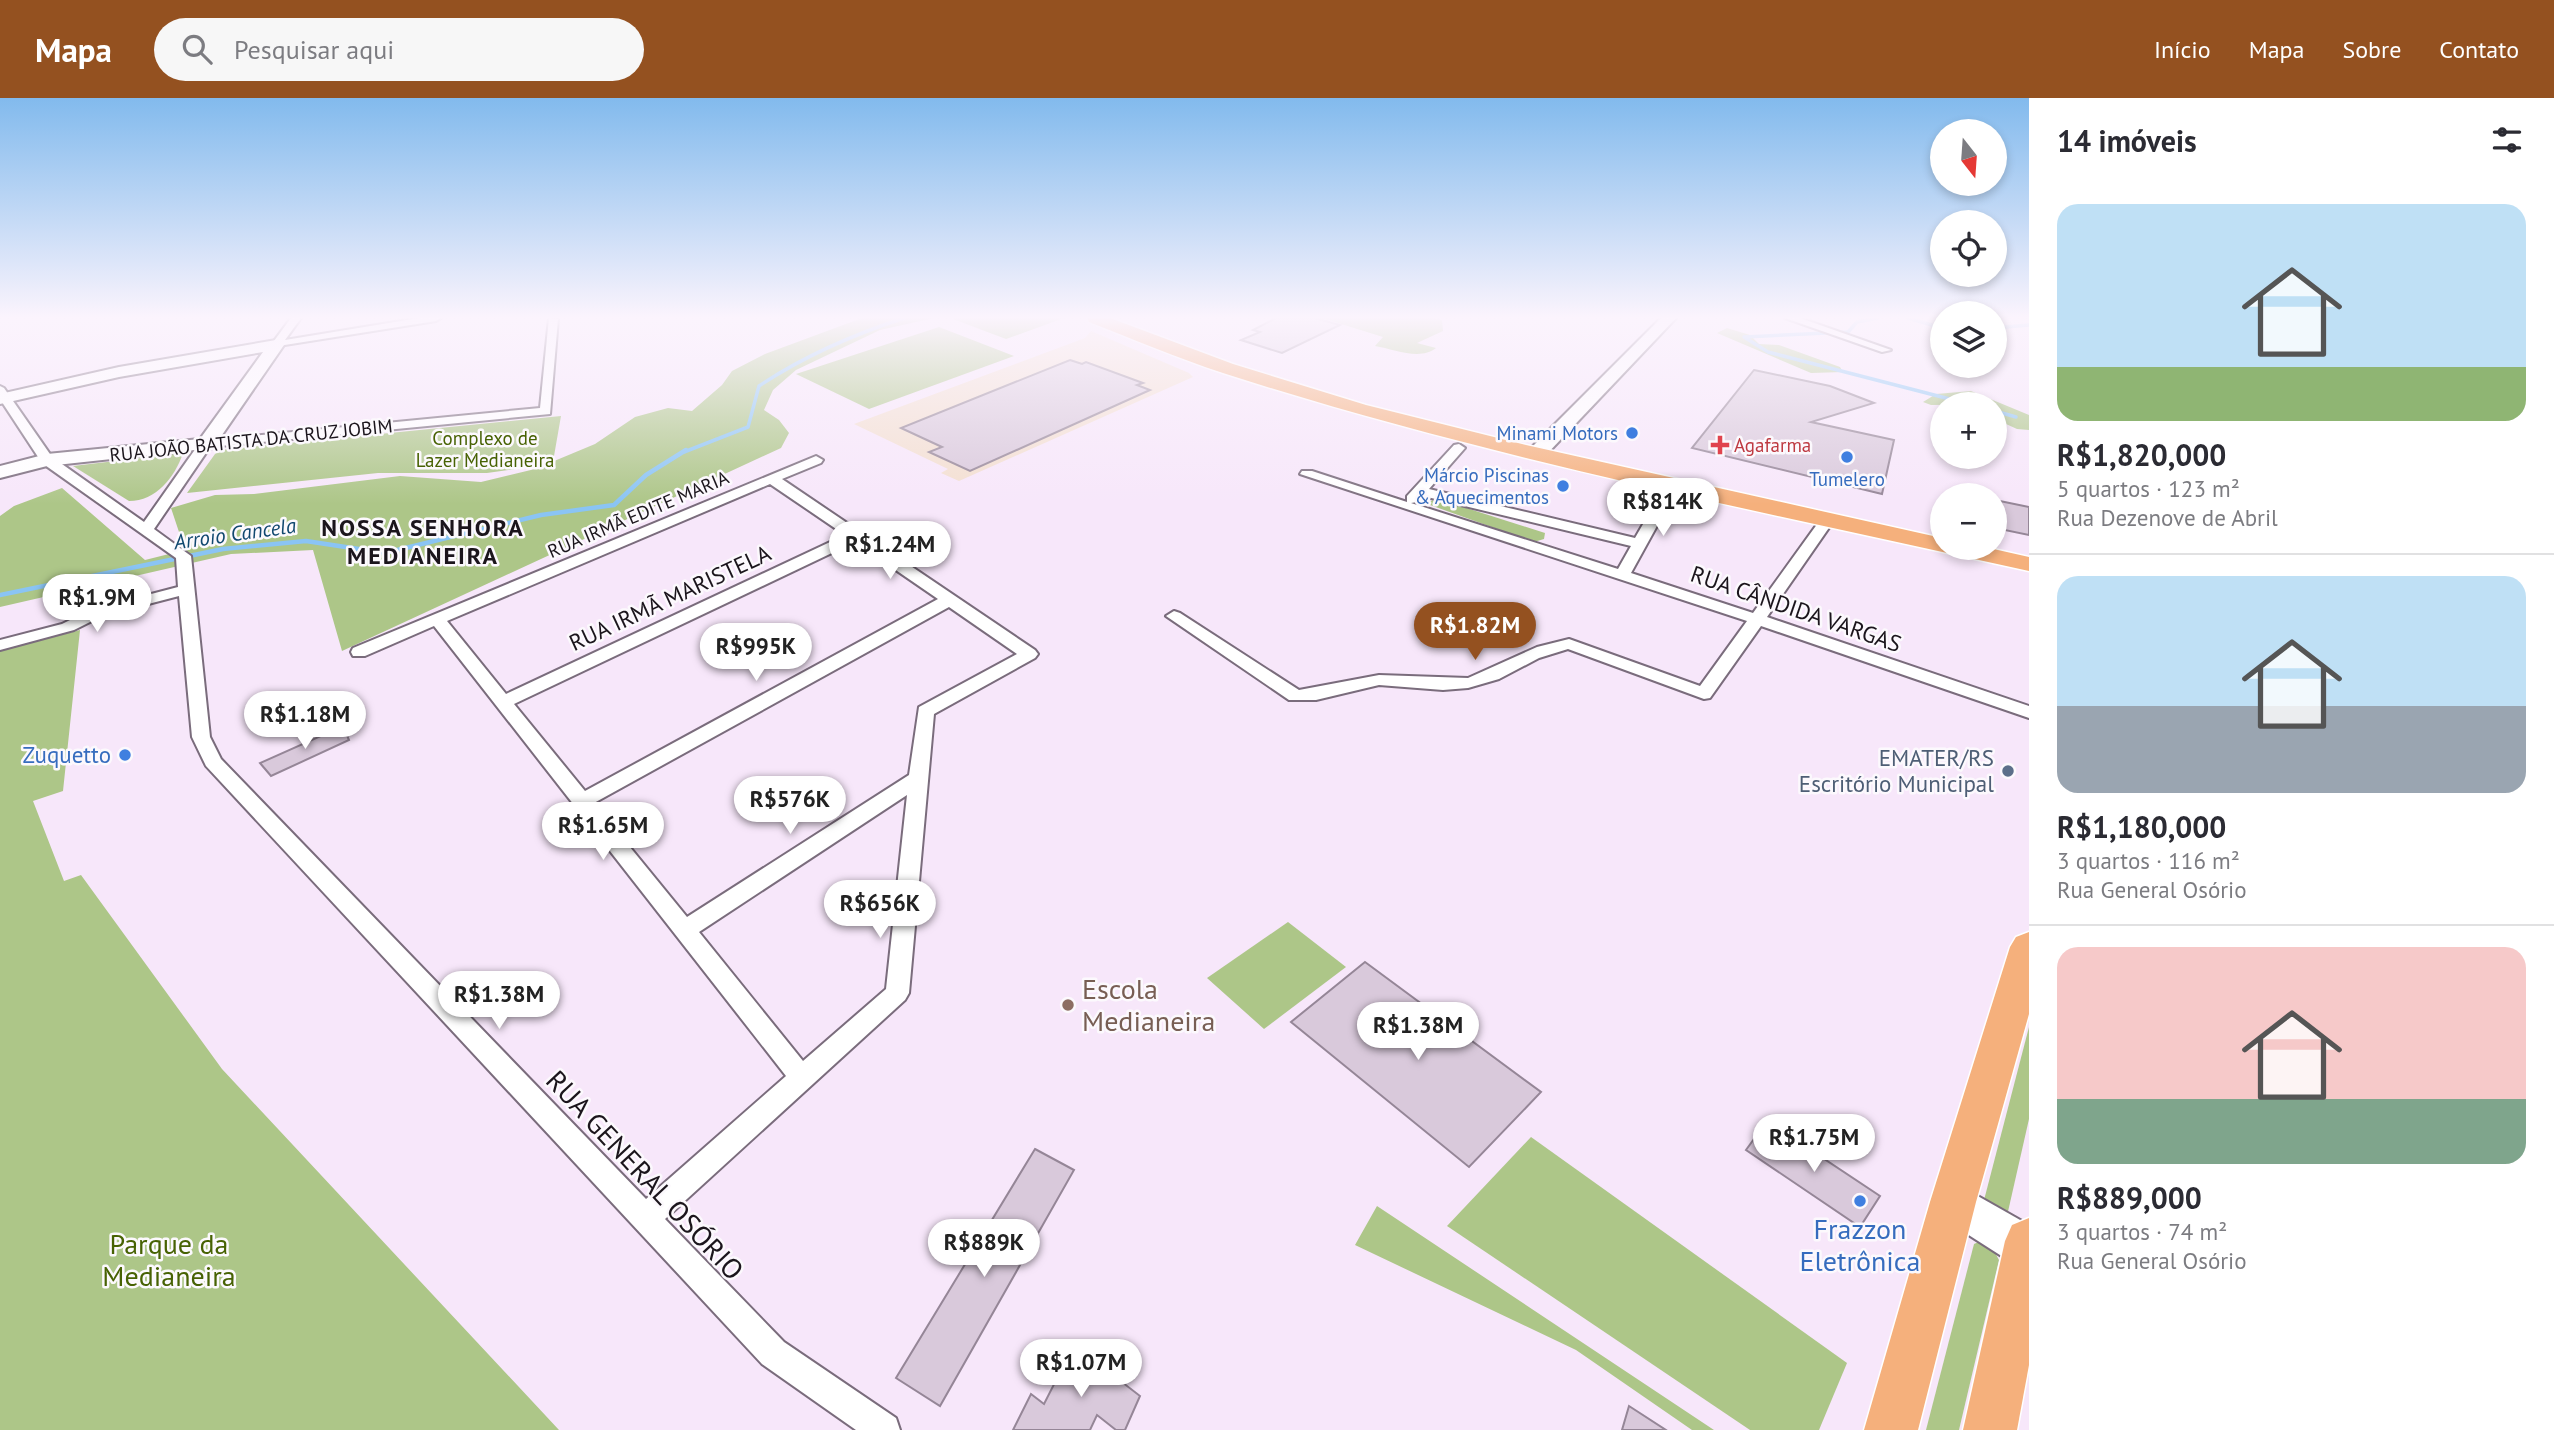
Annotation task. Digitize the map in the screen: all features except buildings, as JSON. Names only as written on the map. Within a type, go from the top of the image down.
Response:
[{"type":"main road","points":[[1265,380],[1309,394],[1541,449],[1930,530]]},
{"type":"main road","points":[[1303,380],[1673,484],[1930,542]]},
{"type":"main road","points":[[2007,546],[2029,550]]},
{"type":"main road","points":[[2007,559],[2029,564]]},
{"type":"main road","points":[[1891,1430],[2029,947]]},
{"type":"main road","points":[[1990,1430],[2028,1246]]},
{"type":"street","points":[[77,380],[2,395],[47,460],[146,530],[251,380]]},
{"type":"street","name":"RUA JOÃO BATISTA DA CRUZ JOBIM","points":[[0,472],[47,460],[546,411],[548,380]]},
{"type":"street","points":[[1541,449],[1608,380]]},
{"type":"street","points":[[1406,506],[1459,448]]},
{"type":"street","name":"RUA IRMÃ EDITE MARIA","points":[[359,652],[817,460]]},
{"type":"street","name":"RUA CÂNDIDA VARGAS","points":[[1307,474],[1757,619],[2029,712]]},
{"type":"street","points":[[645,1218],[897,993],[925,711],[1029,654],[772,479]]},
{"type":"street","points":[[1622,576],[1673,484]]},
{"type":"street","points":[[1420,491],[1640,544]]},
{"type":"street","points":[[1174,616],[1295,696],[1314,696],[1378,680],[1458,684],[1480,681],[1546,647],[1569,644],[1704,694],[1828,519]]},
{"type":"street","name":"RUA GENERAL OSÓRIO","points":[[146,530],[179,556],[187,589],[201,737],[213,762],[773,1353],[884,1430]]},
{"type":"street","name":"RUA IRMÃ MARISTELA","points":[[503,702],[856,536]]},
{"type":"street","points":[[0,645],[68,628],[96,613],[187,589]]},
{"type":"street","points":[[582,801],[949,600]]},
{"type":"street","points":[[437,620],[802,1078]]},
{"type":"street","points":[[684,930],[918,778]]},
{"type":"street","points":[[1954,1202],[2028,1246]]},
{"type":"shaded area","points":[[972,380],[1186,380],[959,481],[941,473],[948,469],[854,424]]},
{"type":"green space","points":[[725,380],[784,380],[773,390],[764,410],[779,420],[789,433],[781,448],[342,651],[313,550],[231,554],[0,607],[0,516],[14,506],[62,488],[145,560],[185,550],[171,508],[215,495],[254,494],[400,476],[481,482],[535,469],[595,444],[635,417],[668,408],[692,411]]},
{"type":"green space","points":[[809,380],[948,380],[869,409]]},
{"type":"green space","points":[[2007,406],[2029,415],[2029,430],[2007,424]]},
{"type":"green space","name":"Complexo de Lazer Medianeira","points":[[561,416],[554,456],[515,469],[487,473],[378,473],[187,493],[220,450]]},
{"type":"green space","points":[[183,453],[170,479],[156,492],[139,500],[129,501],[73,466]]},
{"type":"green space","points":[[1438,499],[1545,533],[1544,539],[1534,542],[1430,505],[1430,501]]},
{"type":"green space","name":"Parque da Medianeira","points":[[80,630],[63,791],[33,801],[64,881],[81,875],[222,1069],[559,1430],[0,1430],[0,651]]},
{"type":"green space","points":[[1288,922],[1346,967],[1264,1029],[1207,978]]},
{"type":"green space","points":[[2029,1027],[2029,1119],[2007,1216],[1983,1204]]},
{"type":"green space","points":[[1531,1137],[1847,1363],[1819,1430],[1750,1430],[1447,1226]]},
{"type":"green space","points":[[1377,1206],[1714,1430],[1692,1430],[1576,1350],[1355,1245]]},
{"type":"green space","points":[[1981,1241],[1992,1247],[1999,1260],[1959,1430],[1926,1430],[1974,1244]]},
{"type":"waterway","name":"Arroio Cancela","points":[[684,452],[748,427],[759,386],[768,380]]},
{"type":"waterway","points":[[1877,380],[1930,394]]},
{"type":"waterway","points":[[2007,414],[2016,417]]},
{"type":"waterway","name":"Arroio Cancela","points":[[0,595],[223,549],[306,541],[385,553],[541,515],[614,505],[646,475],[686,450]]},
{"type":"place","name":"Minami Motors","points":[[1632,433]]},
{"type":"place","name":"Agafarma","points":[[1720,445]]},
{"type":"place","name":"Tumelero","points":[[1847,457]]},
{"type":"place","name":"Márcio Piscinas & Aquecimentos","points":[[1563,486]]},
{"type":"place","name":"Zuquetto","points":[[125,755]]},
{"type":"place","name":"EMATER/RS Escritório Municipal","points":[[2008,771]]},
{"type":"place","name":"Escola Medianeira","points":[[1068,1005]]},
{"type":"place","name":"Frazzon Eletrônica","points":[[1860,1201]]},
{"type":"district","name":"NOSSA SENHORA MEDIANEIRA","points":[[423,542]]}]
